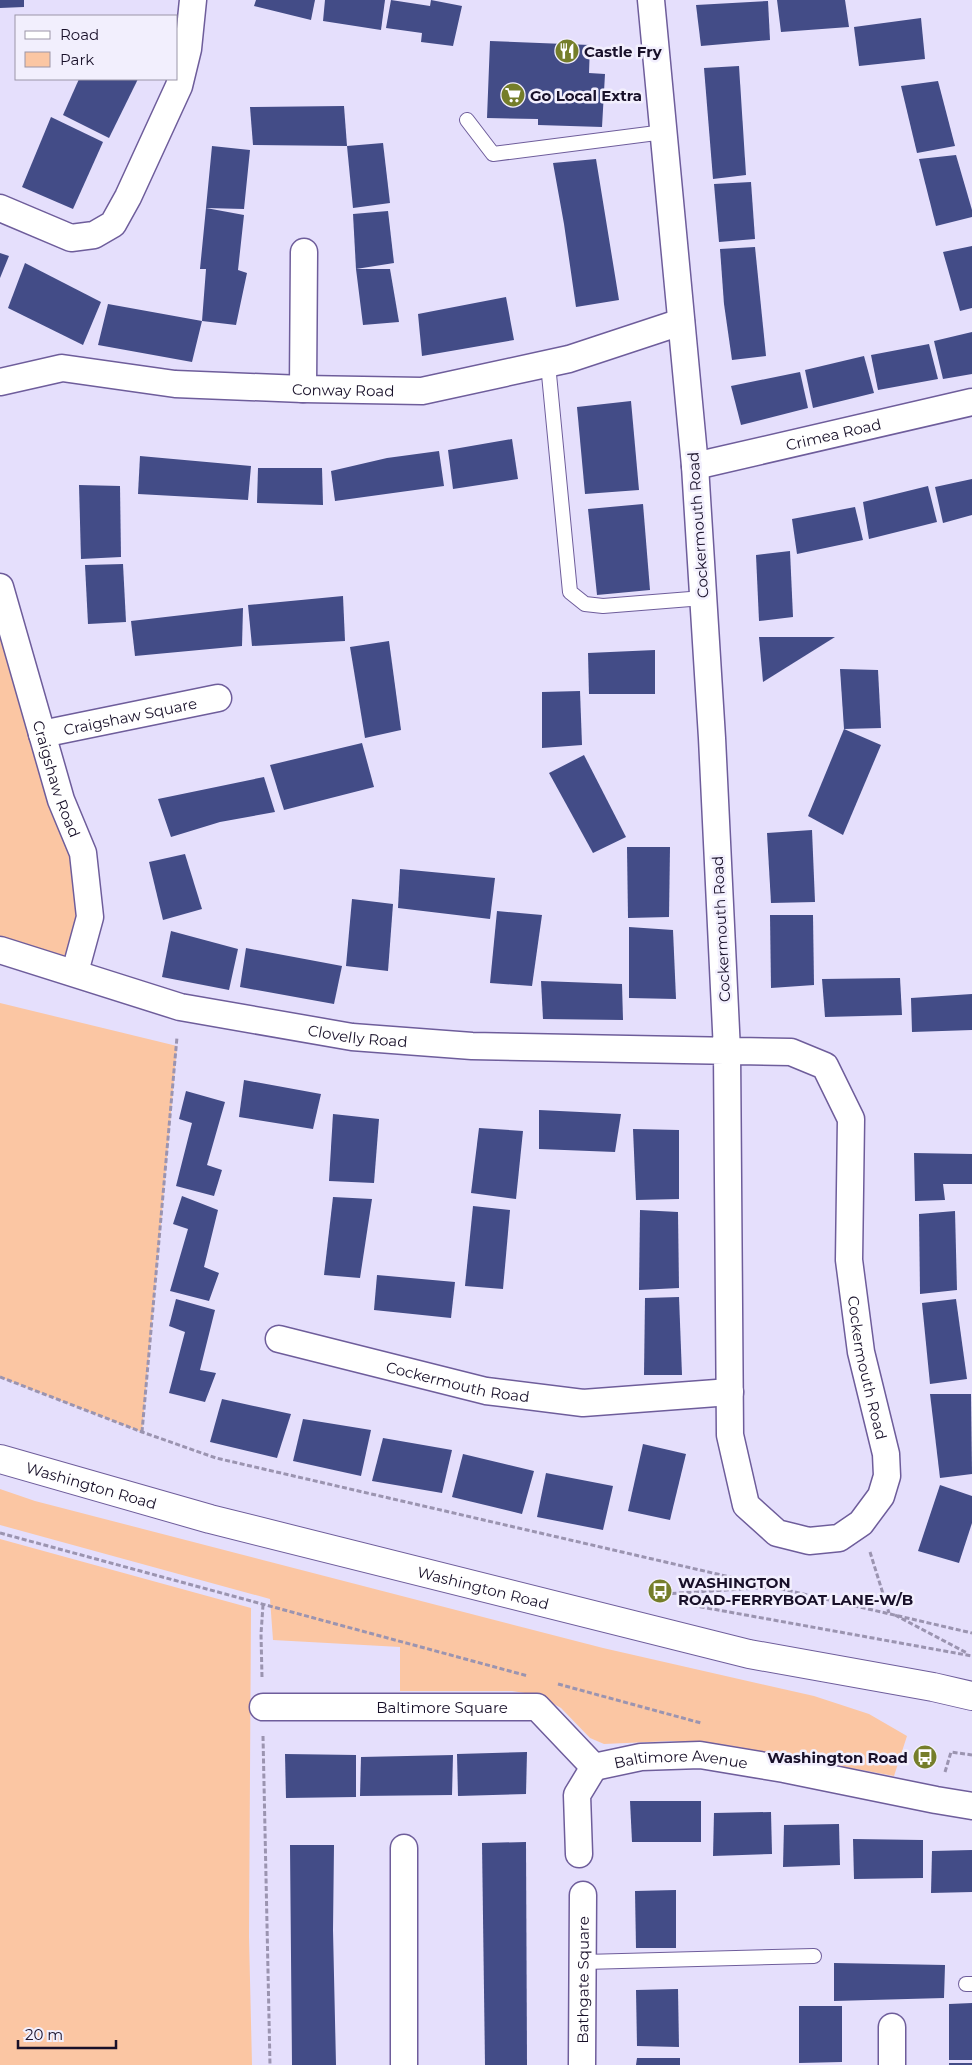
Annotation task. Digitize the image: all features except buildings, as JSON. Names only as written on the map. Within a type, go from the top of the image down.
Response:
[{"type":"street","points":[[0,208],[71,238],[94,235],[113,224],[128,197],[179,86],[188,49],[193,0]]},
{"type":"street","name":"Cockermouth Road","points":[[651,0],[695,466],[712,738],[727,1051],[730,1435],[746,1505],[777,1533],[809,1541],[839,1538],[861,1523],[880,1496],[887,1476],[886,1454],[861,1352],[849,1260],[851,1119],[826,1066],[791,1052],[727,1051]]},
{"type":"street","points":[[303,389],[304,252]]},
{"type":"street","name":"Conway Road","points":[[0,382],[62,368],[175,384],[422,391],[569,359],[681,322]]},
{"type":"street","name":"Crimea Road","points":[[695,466],[972,402]]},
{"type":"street","name":"Craigshaw Road","points":[[0,587],[61,800],[83,852],[90,917],[75,972]]},
{"type":"street","name":"Craigshaw Square","points":[[42,734],[218,698]]},
{"type":"street","name":"Clovelly Road","points":[[0,950],[75,972],[180,1007],[352,1037],[472,1046],[727,1051]]},
{"type":"street","name":"Cockermouth Road","points":[[279,1339],[486,1391],[583,1403],[730,1392]]},
{"type":"street","name":"Washington Road","points":[[0,1458],[210,1519],[749,1654],[934,1687],[972,1696]]},
{"type":"street","name":"Baltimore Square","points":[[263,1707],[537,1707],[594,1767]]},
{"type":"street","name":"Baltimore Avenue","points":[[594,1767],[641,1757],[700,1755],[784,1768],[972,1806]]},
{"type":"street","points":[[578,1854],[577,1795],[594,1767]]},
{"type":"street","points":[[404,1848],[404,2065]]},
{"type":"street","name":"Bathgate Square","points":[[582,2065],[583,1895]]},
{"type":"street","points":[[892,2027],[892,2065]]},
{"type":"lane","points":[[467,120],[493,154],[664,132]]},
{"type":"lane","points":[[548,364],[570,592],[585,604],[603,606],[703,598]]},
{"type":"lane","points":[[584,1962],[814,1956]]},
{"type":"path","points":[[142,1432],[180,1007]]},
{"type":"path","points":[[0,1377],[142,1432],[216,1458],[889,1612],[972,1633]]},
{"type":"path","points":[[861,1523],[889,1612],[971,1655]]},
{"type":"path","points":[[0,1533],[533,1677]]},
{"type":"path","points":[[661,1600],[641,1596],[778,1587]]},
{"type":"path","points":[[680,1603],[971,1655]]},
{"type":"path","points":[[263,1605],[261,1634],[270,2065]]},
{"type":"path","points":[[552,1682],[703,1724]]},
{"type":"path","points":[[943,1778],[951,1752],[972,1755]]},
{"type":"green space","points":[[0,587],[83,853],[75,972],[0,950]]},
{"type":"green space","points":[[0,1003],[177,1046],[142,1432],[0,1377]]},
{"type":"green space","points":[[0,1489],[35,1501],[603,1648],[814,1696],[869,1714],[907,1736],[894,1776],[727,1745],[671,1741],[604,1744],[590,1738],[561,1708],[538,1695],[512,1691],[400,1691],[400,1647],[273,1640],[270,1599],[0,1525]]},
{"type":"green space","points":[[0,1539],[251,1608],[249,1937],[252,2065],[0,2065]]},
{"type":"place","name":"Castle Fry","points":[[567,51]]},
{"type":"place","name":"Go Local Extra","points":[[513,95]]},
{"type":"place","name":"WASHINGTON ROAD-FERRYBOAT LANE-W/B","points":[[660,1591]]},
{"type":"place","name":"Washington Road","points":[[925,1757]]}]
